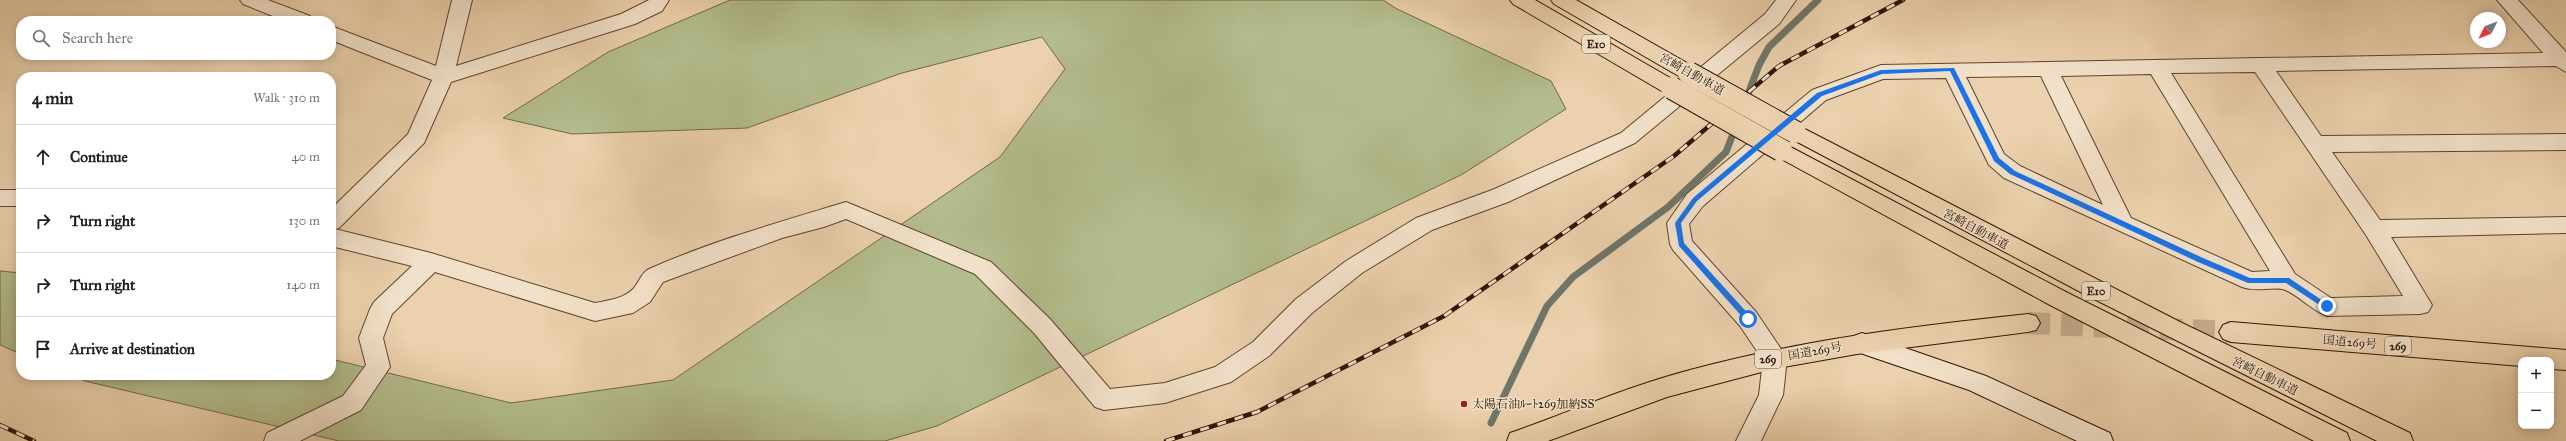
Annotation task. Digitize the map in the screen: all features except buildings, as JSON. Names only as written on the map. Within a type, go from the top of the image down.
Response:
[{"type":"highway","name":"宮崎自動車道","points":[[1520,0],[1781,150],[1978,258],[2200,373],[2338,441]]},
{"type":"highway","name":"宮崎自動車道","points":[[1561,0],[1795,132],[1991,237],[2212,350],[2401,441]]},
{"type":"highway","name":"国道269号","points":[[1518,441],[1688,380],[1775,358],[1862,343],[2028,323]]},
{"type":"highway","name":"国道269号","points":[[2231,332],[2566,360]]},
{"type":"street","points":[[250,0],[290,16]]},
{"type":"street","points":[[336,217],[417,138],[443,76],[462,0]]},
{"type":"street","points":[[336,34],[443,76],[628,19],[655,6],[659,0]]},
{"type":"street","points":[[336,238],[431,262],[595,312],[625,306],[642,295],[655,276],[779,230],[824,219],[846,210],[983,268],[1042,326],[1104,400],[1165,393],[1223,375],[1261,349],[1304,306],[1354,266],[1424,224],[1500,196],[1628,138],[1772,19],[1786,0]]},
{"type":"street","points":[[2507,0],[2564,61]]},
{"type":"street","points":[[1748,441],[1771,395],[1775,358],[1748,319],[1681,244],[1678,223],[1695,200],[1820,94],[1881,72],[1952,69],[2564,61]]},
{"type":"street","points":[[2156,66],[2287,280],[2327,306],[2420,305],[2374,229],[2261,65]]},
{"type":"street","points":[[2047,68],[2122,222]]},
{"type":"street","points":[[1952,69],[1996,159],[2012,172],[2201,260],[2250,281],[2287,280]]},
{"type":"street","points":[[2315,144],[2566,142]]},
{"type":"street","points":[[0,198],[16,198]]},
{"type":"street","points":[[2374,229],[2566,225]]},
{"type":"street","points":[[276,441],[352,403],[378,367],[371,338],[382,309],[431,262]]},
{"type":"street","points":[[1862,343],[1891,357],[1960,376],[2050,415],[2101,441]]},
{"type":"green space","points":[[730,0],[1383,0],[1397,9],[1551,81],[1566,109],[1461,175],[937,426],[885,441],[339,441],[83,380],[336,380],[336,360],[511,403],[673,380],[1000,157],[1065,69],[1042,37],[902,73],[747,128],[572,134],[503,118],[608,52]]},
{"type":"green space","points":[[0,271],[16,273],[16,352],[0,345]]},
{"type":"waterway","points":[[1745,102],[1759,65],[1769,47],[1818,0]]},
{"type":"waterway","points":[[1491,423],[1547,306],[1573,277],[1668,207],[1726,152],[1736,126]]},
{"type":"tunnel","points":[[2028,323],[2231,332]]},
{"type":"railway","points":[[1166,441],[1257,412],[1444,316],[1674,156],[1779,66],[1903,0]]},
{"type":"railway","points":[[0,425],[34,441]]},
{"type":"place","name":"太陽石油ﾙｰﾄ269加納SS","points":[[1464,404]]},
{"type":"route","points":[[1748,319],[1681,244],[1678,223],[1695,200],[1820,94],[1881,72],[1952,69],[1979,121],[1996,159],[2012,172],[2201,260],[2250,281],[2287,280],[2327,306]]}]
